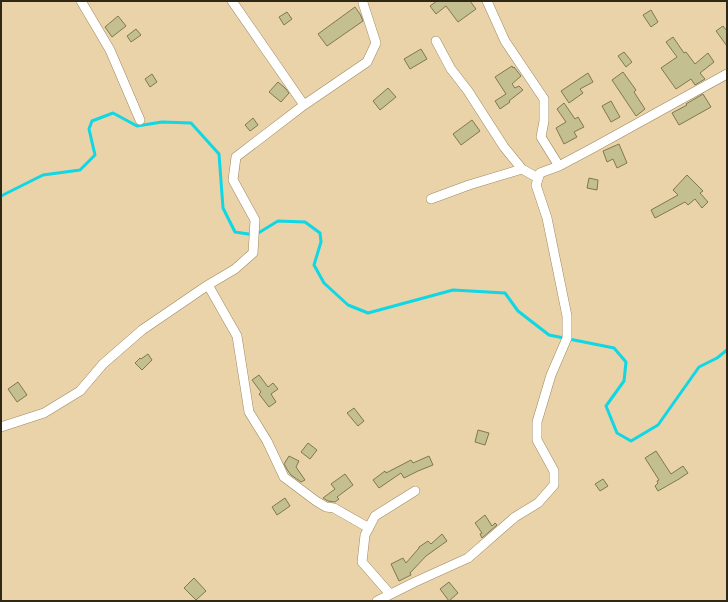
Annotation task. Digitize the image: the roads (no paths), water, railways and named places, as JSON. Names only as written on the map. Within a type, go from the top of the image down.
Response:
[{"type":"street","points":[[81,1],[110,50],[140,120]]},
{"type":"street","points":[[232,1],[304,105]]},
{"type":"street","points":[[1,427],[44,413],[80,391],[103,364],[142,330],[208,285],[235,269],[253,254],[255,220],[233,180],[236,157],[304,105],[367,62],[376,43],[363,1]]},
{"type":"street","points":[[487,1],[505,41],[544,99],[544,121],[541,137],[558,166]]},
{"type":"street","points":[[436,41],[451,69],[468,91],[504,147],[522,169],[538,178]]},
{"type":"street","points":[[377,601],[468,558],[515,516],[538,503],[554,485],[554,471],[537,440],[537,422],[551,375],[567,338],[567,316],[547,218],[536,185],[540,173],[558,166],[727,74]]},
{"type":"street","points":[[431,200],[469,185],[522,169]]},
{"type":"street","points":[[208,285],[237,336],[249,412],[267,441],[284,477],[326,507],[334,508],[369,528]]},
{"type":"street","points":[[390,594],[362,562],[365,535],[375,516],[415,491]]},
{"type":"waterway","points":[[1,196],[43,175],[80,170],[95,155],[89,129],[92,121],[113,113],[137,126],[162,122],[191,123],[219,154],[223,208],[235,232],[255,235],[278,221],[305,222],[320,233],[321,242],[314,265],[324,283],[348,305],[368,313],[453,290],[505,293],[518,311],[549,335],[614,348],[626,362],[624,381],[606,406],[617,433],[631,441],[658,425],[699,367],[717,358],[727,350]]}]
